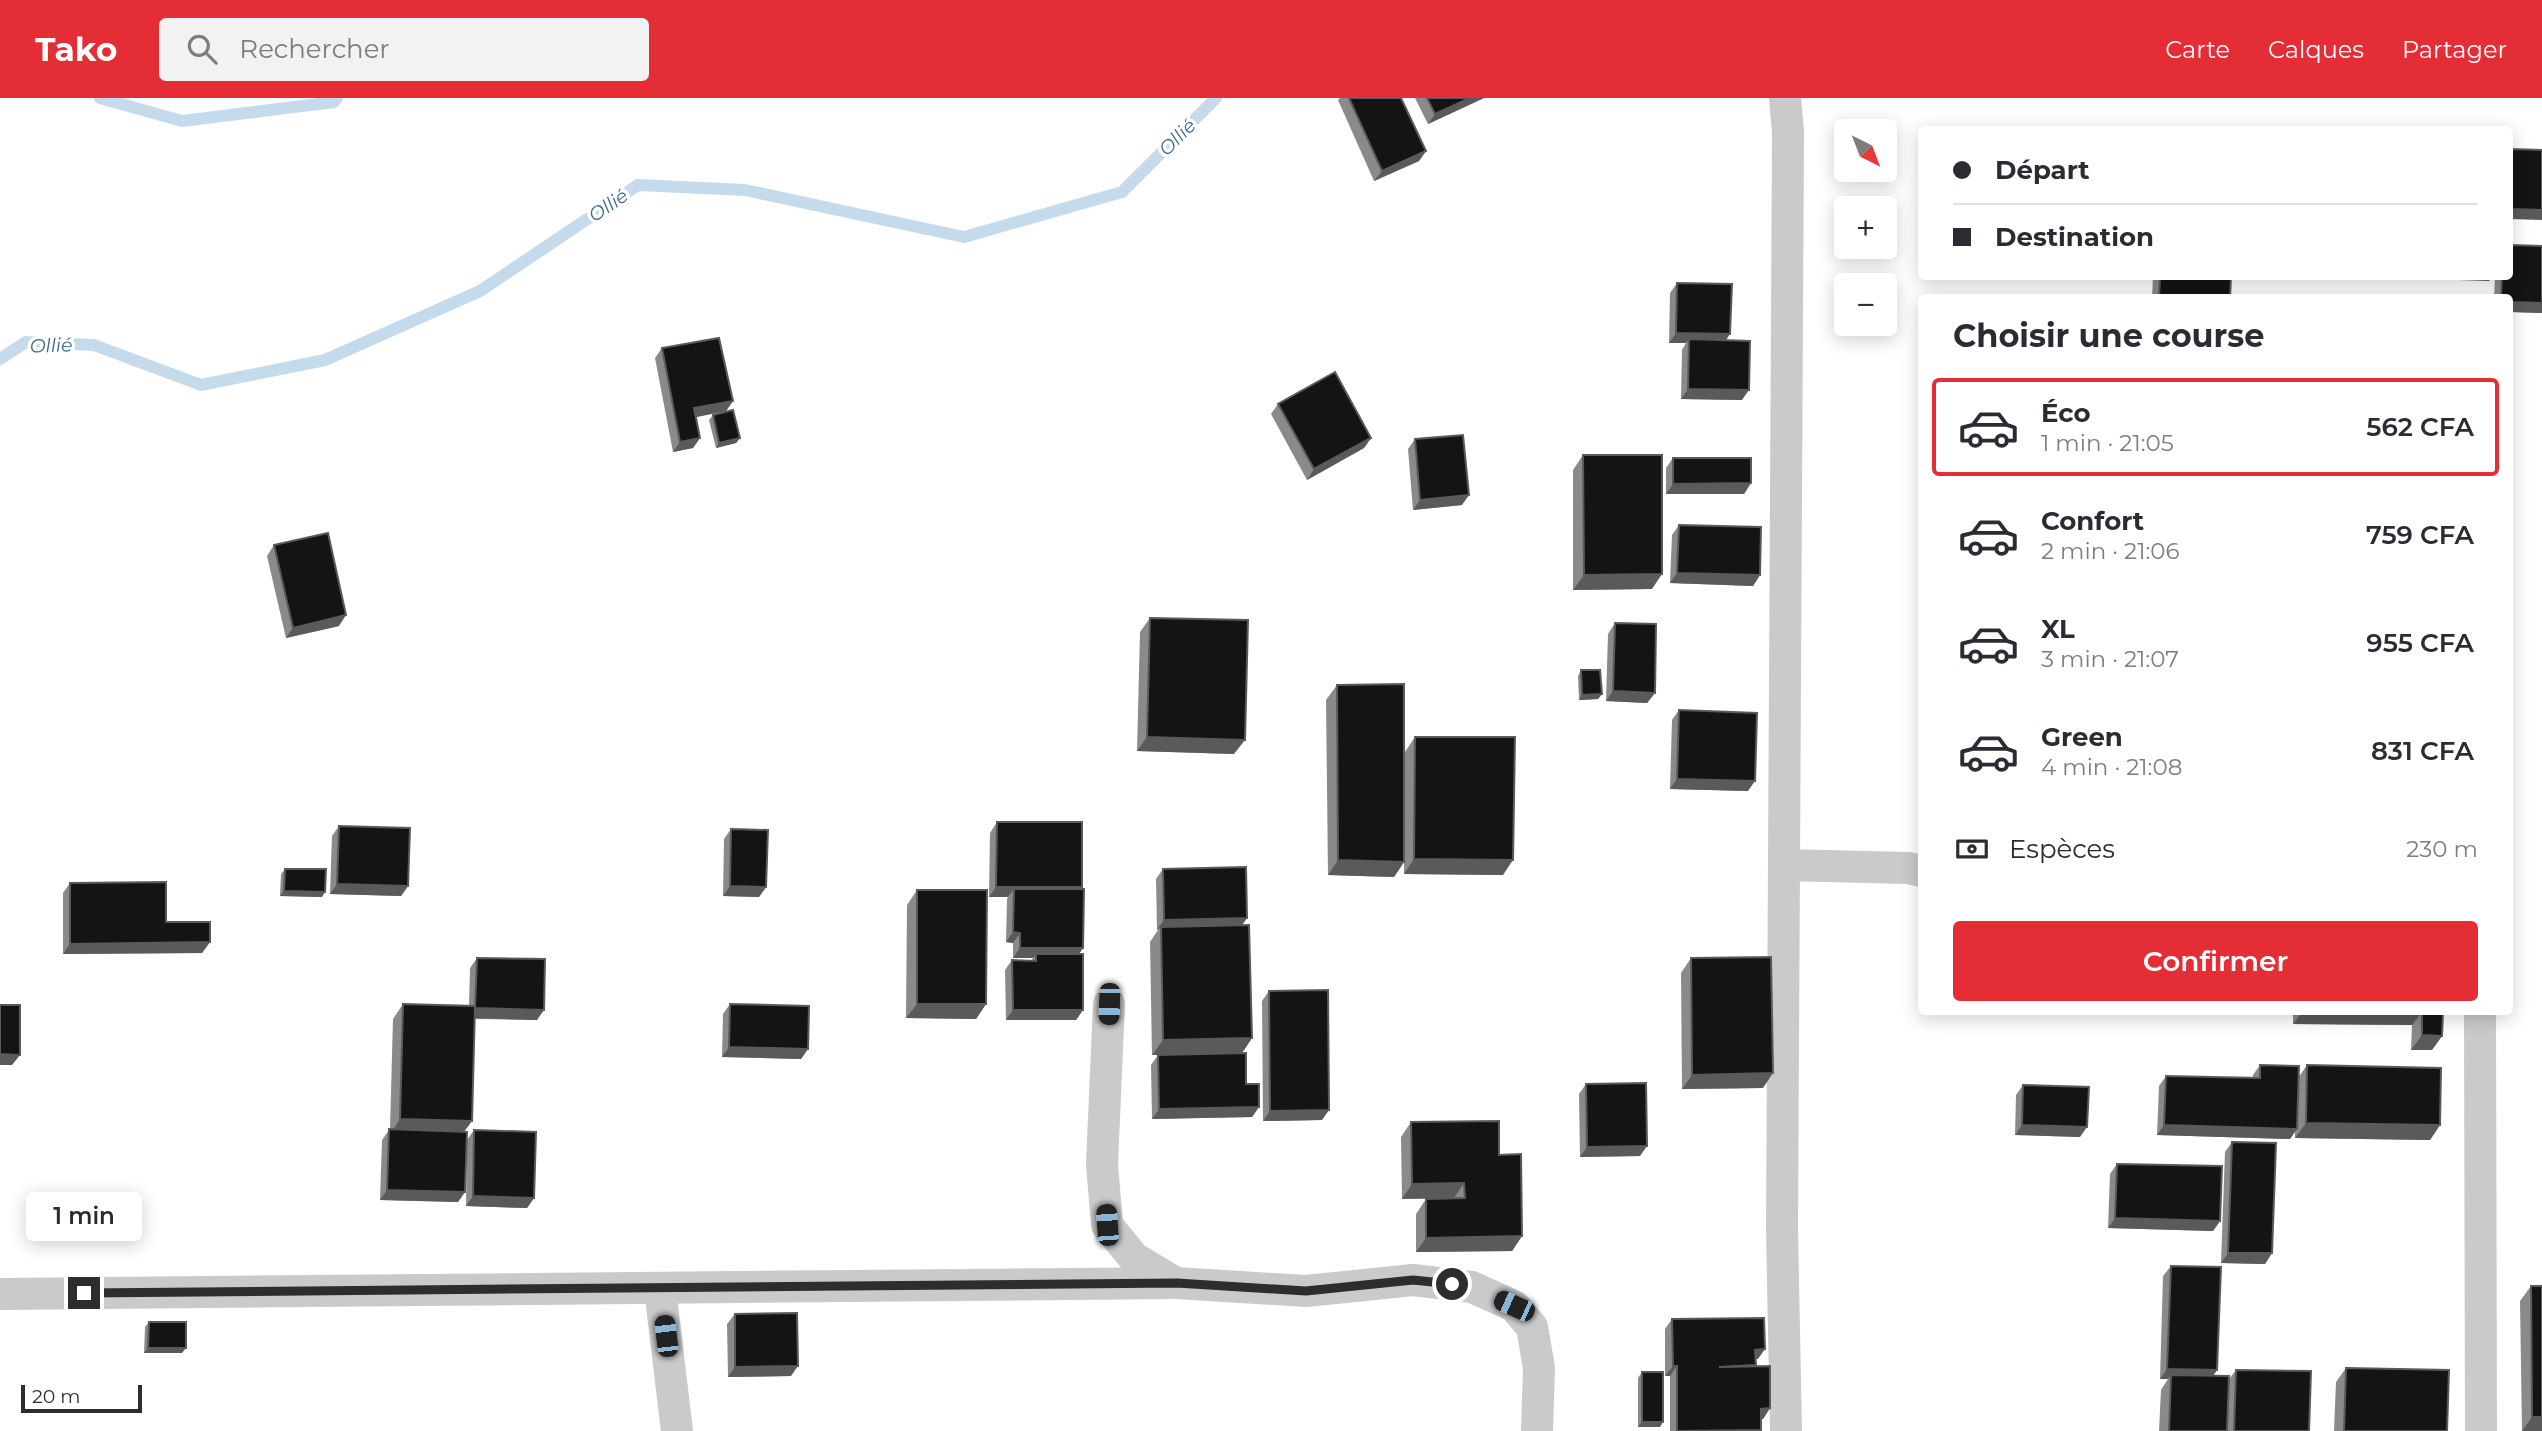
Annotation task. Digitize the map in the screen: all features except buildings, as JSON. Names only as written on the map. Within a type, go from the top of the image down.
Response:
[{"type":"street","points":[[1785,98],[1788,132],[1782,1229],[1786,1431]]},
{"type":"street","points":[[1784,865],[1918,870]]},
{"type":"street","points":[[1109,1004],[1102,1164],[1107,1225],[1134,1258],[1177,1283]]},
{"type":"street","points":[[2480,1015],[2481,1431]]},
{"type":"street","points":[[0,1294],[1177,1283],[1306,1291],[1413,1280],[1472,1287],[1514,1306],[1532,1327],[1539,1368],[1538,1431]]},
{"type":"street","points":[[660,1289],[677,1431]]},
{"type":"waterway","points":[[100,98],[182,121],[334,102],[337,98]]},
{"type":"waterway","name":"Ollié","points":[[0,359],[26,342],[94,345],[201,385],[325,360],[480,291],[638,185],[745,190],[964,237],[1122,192],[1216,98]]},
{"type":"route","points":[[84,1293],[1177,1283],[1306,1291],[1413,1280],[1452,1284]]}]
